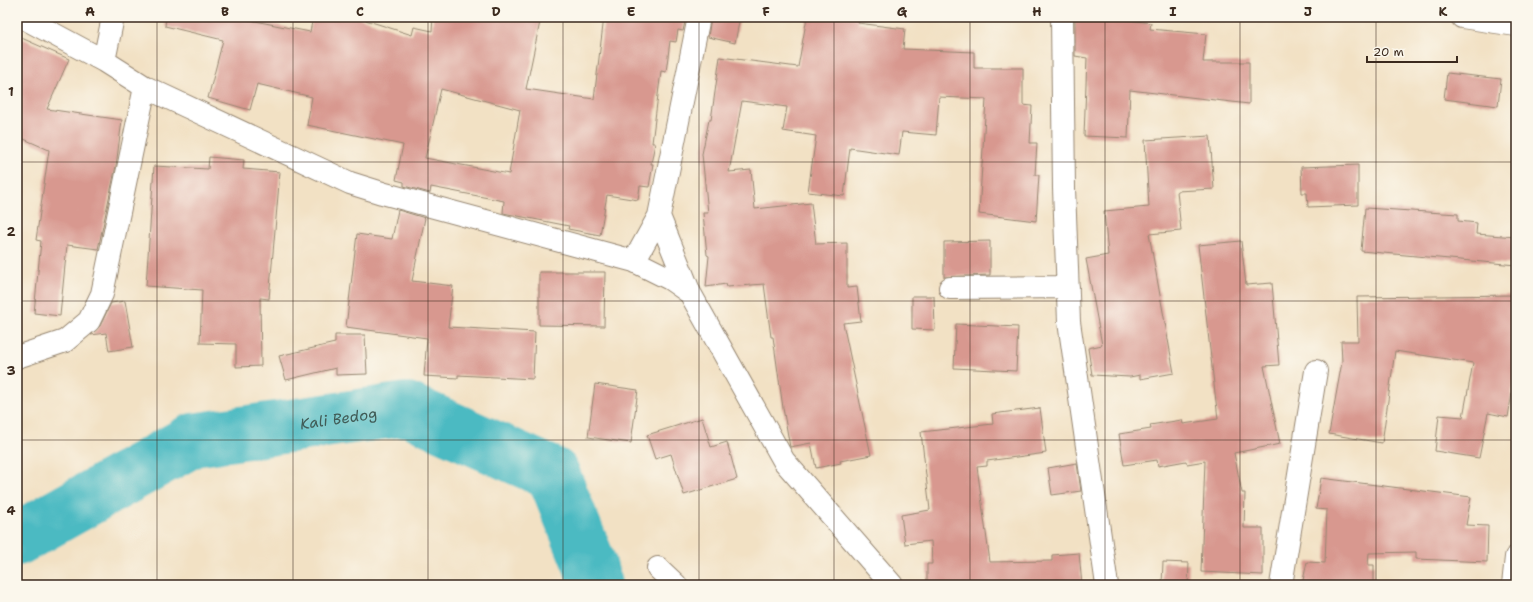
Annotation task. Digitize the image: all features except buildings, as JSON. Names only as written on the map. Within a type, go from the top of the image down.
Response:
[{"type":"street","points":[[22,17],[104,61],[145,86],[350,182],[382,193],[634,261],[670,278],[690,293]]},
{"type":"street","points":[[104,61],[113,17]]},
{"type":"street","points":[[634,261],[659,216],[699,17]]},
{"type":"street","points":[[1062,17],[1064,188],[1069,322],[1107,585]]},
{"type":"street","points":[[1462,17],[1516,25]]},
{"type":"street","points":[[17,357],[65,341],[90,321],[102,294],[145,86]]},
{"type":"street","points":[[659,216],[690,293],[784,461],[892,585]]},
{"type":"street","points":[[950,288],[1068,287]]},
{"type":"street","points":[[1281,585],[1316,371]]},
{"type":"street","points":[[1513,585],[1516,557]]},
{"type":"street","points":[[658,568],[676,585]]},
{"type":"waterway","name":"Kali Bedog","points":[[17,539],[193,440],[407,409],[553,474],[590,565],[595,585]]}]
